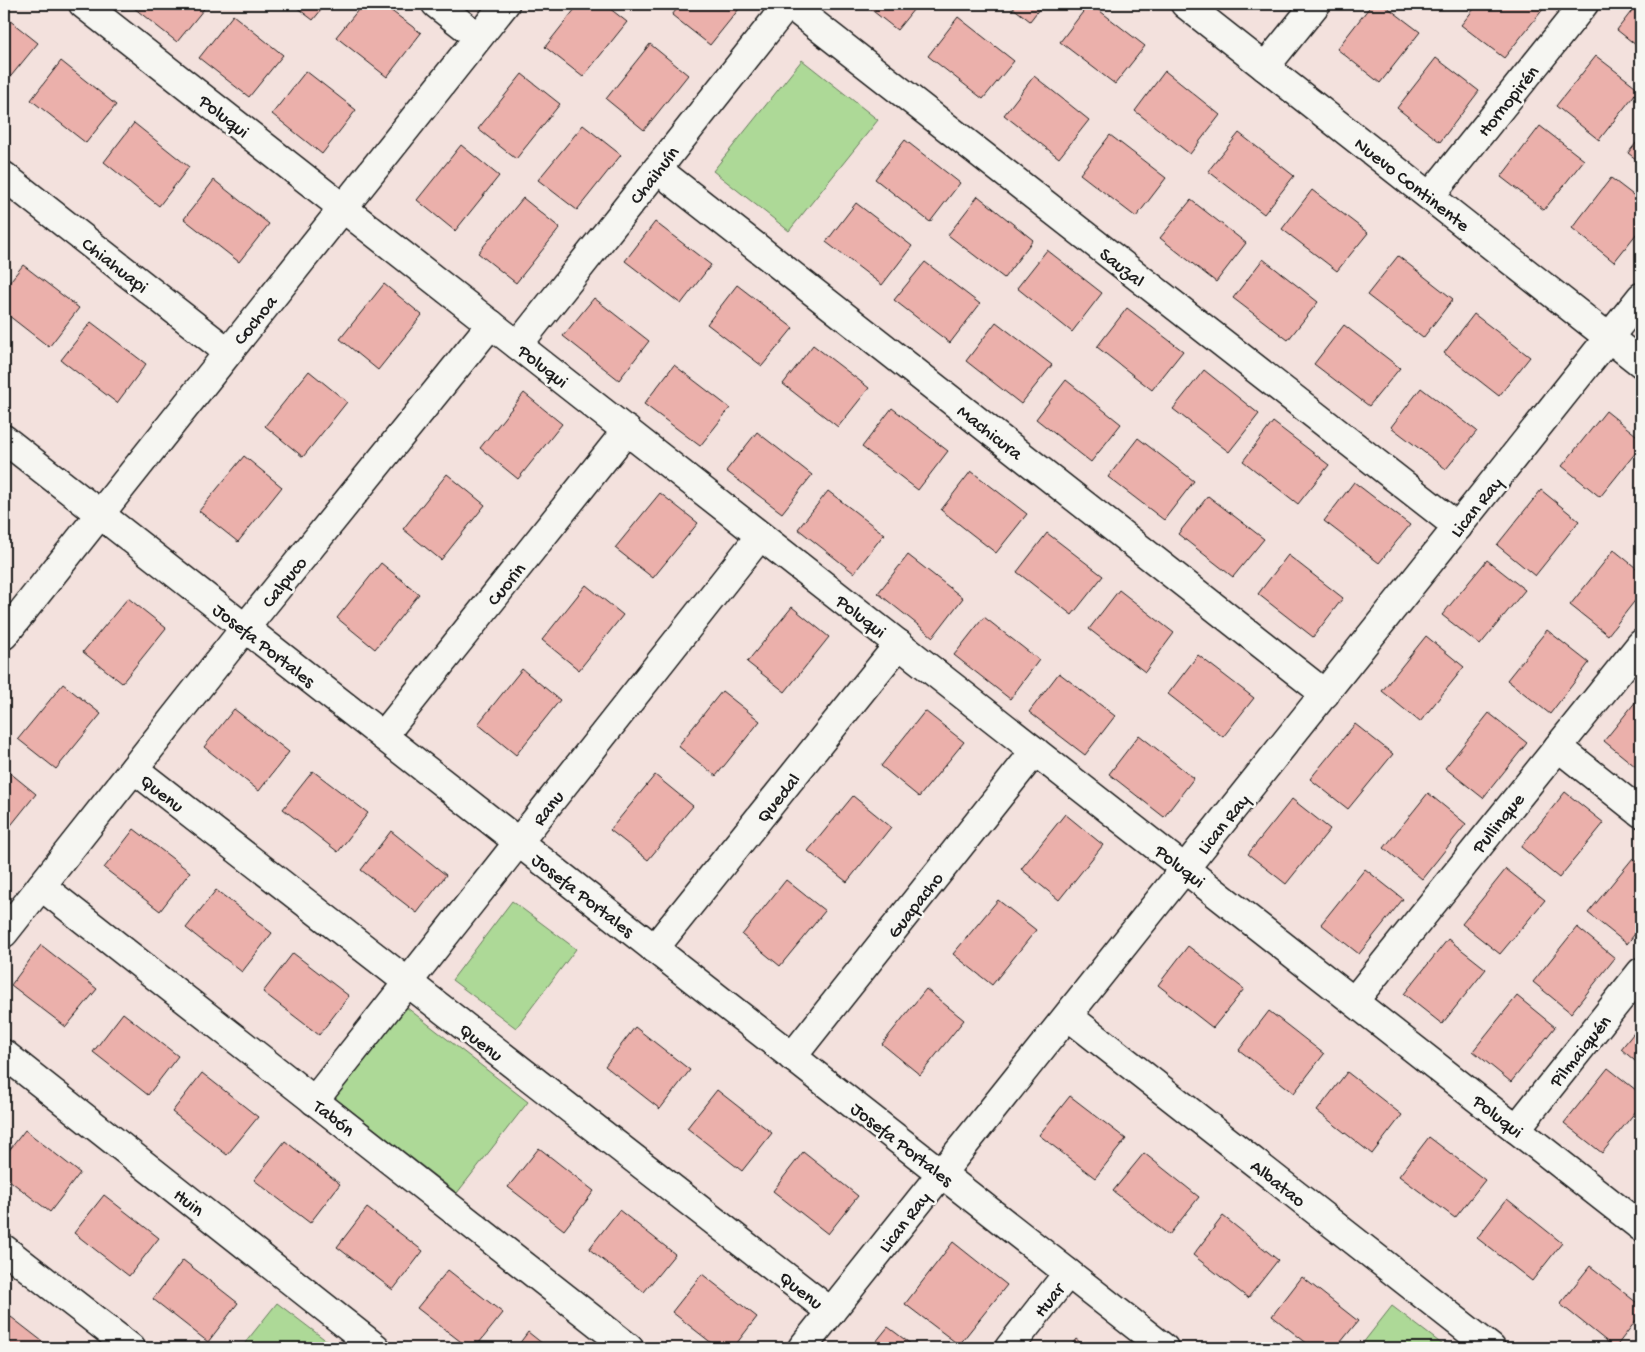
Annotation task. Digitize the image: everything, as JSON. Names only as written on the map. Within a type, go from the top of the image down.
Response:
[{"type":"street","name":"Poluqui","points":[[83,4],[1641,1227]]},
{"type":"street","points":[[436,4],[478,37]]},
{"type":"street","name":"Cochoa","points":[[4,635],[505,4]]},
{"type":"street","name":"Chaihuín","points":[[518,346],[788,4]]},
{"type":"street","name":"Sauzal","points":[[788,4],[1458,527]]},
{"type":"street","name":"Nuevo Continente","points":[[1185,4],[1641,363]]},
{"type":"street","points":[[1265,67],[1316,4]]},
{"type":"street","name":"Hornopirén","points":[[1430,196],[1584,4]]},
{"type":"street","name":"Machicura","points":[[657,169],[1325,694]]},
{"type":"street","name":"Chiahuapi","points":[[4,176],[228,352]]},
{"type":"street","name":"Lican Ray","points":[[802,1348],[1641,297]]},
{"type":"street","name":"Calpuco","points":[[4,933],[245,628],[491,324]]},
{"type":"street","name":"Cuorin","points":[[383,736],[626,430]]},
{"type":"street","name":"Josefa Portales","points":[[4,439],[1164,1348]]},
{"type":"street","name":"Ranu","points":[[314,1101],[760,536]]},
{"type":"street","name":"Quedal","points":[[654,949],[899,644]]},
{"type":"street","name":"Pullinque","points":[[1354,1001],[1641,644]]},
{"type":"street","points":[[1558,747],[1641,813]]},
{"type":"street","name":"Guapacho","points":[[792,1057],[1035,751]]},
{"type":"street","name":"Quenu","points":[[134,769],[831,1312]]},
{"type":"street","name":"Tabón","points":[[41,886],[629,1348]]},
{"type":"street","name":"Pilmaiquén","points":[[1516,1129],[1641,972]]},
{"type":"street","name":"Albatao","points":[[1068,1016],[1491,1348]]},
{"type":"street","name":"Huin","points":[[4,1054],[376,1348]]},
{"type":"street","points":[[4,1248],[131,1348]]},
{"type":"street","name":"Huar","points":[[1009,1348],[1068,1273]]},
{"type":"green space","points":[[802,60],[878,120],[789,231],[713,171]]},
{"type":"green space","points":[[512,901],[576,949],[516,1028],[452,980]]},
{"type":"green space","points":[[406,1007],[528,1102],[457,1193],[335,1098]]},
{"type":"green space","points":[[277,1303],[336,1348],[241,1348]]},
{"type":"green space","points":[[1392,1306],[1447,1348],[1359,1348]]},
{"type":"building","points":[[129,4],[208,4],[177,42]]},
{"type":"building","points":[[292,4],[326,4],[313,20]]},
{"type":"building","points":[[363,4],[382,4],[421,33],[387,77],[336,37]]},
{"type":"building","points":[[579,4],[604,4],[627,22],[583,77],[545,47]]},
{"type":"building","points":[[681,4],[743,4],[710,45],[672,15]]},
{"type":"building","points":[[864,4],[918,4],[897,30]]},
{"type":"building","points":[[1008,4],[1043,4],[1030,21]]},
{"type":"building","points":[[1089,4],[1145,46],[1115,84],[1060,42]]},
{"type":"building","points":[[1372,4],[1383,4],[1420,32],[1380,83],[1337,49]]},
{"type":"building","points":[[1478,4],[1539,4],[1544,8],[1504,58],[1461,25]]},
{"type":"building","points":[[1637,4],[1641,4],[1641,49],[1617,30]]},
{"type":"building","points":[[233,15],[283,55],[249,97],[199,58]]},
{"type":"building","points":[[4,16],[38,43],[7,81],[4,78]]},
{"type":"building","points":[[958,17],[1014,61],[983,99],[928,56]]},
{"type":"building","points":[[650,44],[688,75],[644,130],[606,99]]},
{"type":"building","points":[[1596,56],[1639,89],[1599,140],[1556,106]]},
{"type":"building","points":[[1436,58],[1479,91],[1440,142],[1397,108]]},
{"type":"building","points":[[61,61],[116,105],[86,143],[31,100]]},
{"type":"building","points":[[306,71],[356,110],[322,154],[272,114]]},
{"type":"building","points":[[1165,71],[1220,115],[1190,154],[1135,111]]},
{"type":"building","points":[[522,74],[560,104],[516,159],[478,129]]},
{"type":"building","points":[[1034,76],[1089,120],[1059,158],[1004,115]]},
{"type":"building","points":[[134,123],[189,167],[159,206],[104,162]]},
{"type":"building","points":[[583,125],[621,155],[577,210],[538,180]]},
{"type":"building","points":[[1540,126],[1584,160],[1544,210],[1501,177]]},
{"type":"building","points":[[1239,133],[1294,176],[1264,214],[1208,171]]},
{"type":"building","points":[[1110,135],[1166,178],[1136,217],[1080,174]]},
{"type":"building","points":[[1641,137],[1641,163],[1628,153]]},
{"type":"building","points":[[905,140],[960,183],[930,222],[875,179]]},
{"type":"building","points":[[461,145],[499,176],[455,231],[417,200]]},
{"type":"building","points":[[1611,178],[1641,201],[1641,228],[1614,262],[1572,228]]},
{"type":"building","points":[[214,180],[269,224],[239,262],[184,219]]},
{"type":"building","points":[[1312,190],[1368,233],[1337,271],[1282,229]]},
{"type":"building","points":[[978,196],[1033,240],[1004,278],[948,235]]},
{"type":"building","points":[[523,198],[560,228],[516,283],[478,253]]},
{"type":"building","points":[[1191,200],[1246,243],[1216,282],[1160,238]]},
{"type":"building","points":[[856,203],[912,246],[882,285],[826,242]]},
{"type":"building","points":[[655,222],[711,265],[681,304],[625,261]]},
{"type":"building","points":[[1047,250],[1102,293],[1072,332],[1017,288]]},
{"type":"building","points":[[1398,256],[1453,299],[1423,338],[1367,295]]},
{"type":"building","points":[[1263,259],[1318,302],[1288,340],[1233,298]]},
{"type":"building","points":[[925,262],[980,304],[950,343],[894,300]]},
{"type":"building","points":[[23,265],[79,308],[49,347],[4,312],[4,289]]},
{"type":"building","points":[[384,284],[422,315],[378,370],[340,339]]},
{"type":"building","points":[[737,285],[793,328],[762,366],[707,324]]},
{"type":"building","points":[[594,298],[649,341],[619,380],[563,336]]},
{"type":"building","points":[[1127,308],[1183,351],[1152,390],[1097,347]]},
{"type":"building","points":[[1474,314],[1530,357],[1499,396],[1444,353]]},
{"type":"building","points":[[91,322],[146,364],[117,403],[61,360]]},
{"type":"building","points":[[996,322],[1052,365],[1021,404],[966,361]]},
{"type":"building","points":[[1344,325],[1400,368],[1369,406],[1314,364]]},
{"type":"building","points":[[813,345],[869,388],[838,427],[783,384]]},
{"type":"building","points":[[674,365],[730,408],[700,446],[644,404]]},
{"type":"building","points":[[1204,370],[1259,414],[1229,452],[1173,409]]},
{"type":"building","points":[[309,371],[347,402],[303,457],[265,426]]},
{"type":"building","points":[[1066,380],[1121,424],[1091,462],[1036,419]]},
{"type":"building","points":[[1421,388],[1477,431],[1446,469],[1391,427]]},
{"type":"building","points":[[524,393],[562,424],[518,479],[480,448]]},
{"type":"building","points":[[892,408],[948,451],[918,490],[862,447]]},
{"type":"building","points":[[1606,411],[1641,439],[1641,446],[1600,497],[1562,466]]},
{"type":"building","points":[[1273,422],[1329,465],[1298,504],[1243,461]]},
{"type":"building","points":[[757,432],[812,475],[782,513],[726,471]]},
{"type":"building","points":[[1138,438],[1194,481],[1164,520],[1108,477]]},
{"type":"building","points":[[244,456],[282,487],[238,542],[199,511]]},
{"type":"building","points":[[971,471],[1027,514],[996,553],[941,510]]},
{"type":"building","points":[[447,474],[485,505],[441,560],[403,529]]},
{"type":"building","points":[[1354,482],[1410,525],[1379,563],[1324,521]]},
{"type":"building","points":[[1541,490],[1579,521],[1535,576],[1497,545]]},
{"type":"building","points":[[828,491],[884,534],[854,573],[798,529]]},
{"type":"building","points":[[660,493],[698,523],[653,578],[615,548]]},
{"type":"building","points":[[1208,496],[1264,539],[1233,577],[1178,534]]},
{"type":"building","points":[[1047,533],[1103,576],[1072,615],[1017,572]]},
{"type":"building","points":[[1614,550],[1641,572],[1641,593],[1608,635],[1570,605]]},
{"type":"building","points":[[908,555],[963,598],[933,637],[878,593]]},
{"type":"building","points":[[1288,555],[1343,598],[1313,637],[1258,594]]},
{"type":"building","points":[[1487,560],[1525,590],[1480,645],[1442,615]]},
{"type":"building","points":[[381,563],[419,594],[375,649],[337,618]]},
{"type":"building","points":[[586,585],[623,615],[579,670],[542,640]]},
{"type":"building","points":[[1119,590],[1174,633],[1145,672],[1089,629]]},
{"type":"building","points":[[128,598],[166,628],[122,683],[83,652]]},
{"type":"building","points":[[792,607],[829,637],[785,692],[747,662]]},
{"type":"building","points":[[984,617],[1039,660],[1010,699],[954,655]]},
{"type":"building","points":[[1547,630],[1589,663],[1550,714],[1507,680]]},
{"type":"building","points":[[1426,636],[1464,667],[1420,722],[1382,691]]},
{"type":"building","points":[[1198,655],[1254,698],[1223,737],[1168,694]]},
{"type":"building","points":[[522,669],[560,700],[516,755],[478,724]]},
{"type":"building","points":[[1059,673],[1115,716],[1085,755],[1029,712]]},
{"type":"building","points":[[63,684],[101,714],[56,769],[18,739]]},
{"type":"building","points":[[722,691],[760,721],[716,776],[678,746]]},
{"type":"building","points":[[1641,695],[1641,771],[1604,741]]},
{"type":"building","points":[[234,709],[289,752],[259,791],[204,747]]},
{"type":"building","points":[[925,711],[964,742],[919,797],[881,766]]},
{"type":"building","points":[[1489,713],[1527,743],[1483,798],[1445,768]]},
{"type":"building","points":[[1355,724],[1393,754],[1348,809],[1310,779]]},
{"type":"building","points":[[1139,735],[1194,778],[1164,817],[1109,774]]},
{"type":"building","points":[[4,768],[36,794],[4,834]]},
{"type":"building","points":[[313,771],[368,813],[338,852],[283,809]]},
{"type":"building","points":[[655,775],[693,806],[648,860],[610,830]]},
{"type":"building","points":[[1565,792],[1604,823],[1559,878],[1521,847]]},
{"type":"building","points":[[1428,793],[1466,824],[1422,879],[1384,848]]},
{"type":"building","points":[[853,796],[891,827],[847,882],[808,851]]},
{"type":"building","points":[[1292,799],[1330,829],[1286,884],[1248,854]]},
{"type":"building","points":[[1065,814],[1103,845],[1059,900],[1021,869]]},
{"type":"building","points":[[134,829],[190,872],[160,911],[104,868]]},
{"type":"building","points":[[391,831],[446,875],[417,913],[361,870]]},
{"type":"building","points":[[1633,858],[1641,865],[1641,926],[1627,944],[1588,913]]},
{"type":"building","points":[[1365,869],[1403,899],[1359,954],[1321,924]]},
{"type":"building","points":[[1506,869],[1545,900],[1500,954],[1462,924]]},
{"type":"building","points":[[786,880],[825,911],[780,966],[742,935]]},
{"type":"building","points":[[216,890],[272,933],[242,972],[186,928]]},
{"type":"building","points":[[998,900],[1036,930],[992,985],[953,954]]},
{"type":"building","points":[[1577,927],[1615,958],[1571,1013],[1533,982]]},
{"type":"building","points":[[1448,939],[1486,969],[1442,1024],[1404,994]]},
{"type":"building","points":[[41,945],[97,989],[66,1027],[11,985]]},
{"type":"building","points":[[1188,946],[1244,989],[1213,1028],[1158,985]]},
{"type":"building","points":[[293,953],[349,996],[319,1035],[263,992]]},
{"type":"building","points":[[926,989],[964,1020],[920,1075],[882,1044]]},
{"type":"building","points":[[1517,996],[1555,1027],[1511,1082],[1473,1051]]},
{"type":"building","points":[[1269,1011],[1324,1054],[1294,1093],[1239,1050]]},
{"type":"building","points":[[123,1013],[178,1056],[148,1095],[93,1052]]},
{"type":"building","points":[[1641,1024],[1641,1066],[1621,1049]]},
{"type":"building","points":[[635,1027],[690,1070],[660,1109],[605,1066]]},
{"type":"building","points":[[1608,1068],[1641,1094],[1641,1105],[1602,1153],[1564,1123]]},
{"type":"building","points":[[1347,1072],[1402,1115],[1372,1154],[1317,1111]]},
{"type":"building","points":[[202,1073],[258,1117],[227,1155],[172,1112]]},
{"type":"building","points":[[717,1090],[772,1133],[742,1171],[687,1128]]},
{"type":"building","points":[[1070,1096],[1126,1139],[1095,1178],[1039,1135]]},
{"type":"building","points":[[25,1130],[80,1173],[50,1212],[4,1176],[4,1157]]},
{"type":"building","points":[[1429,1137],[1485,1180],[1455,1218],[1399,1176]]},
{"type":"building","points":[[285,1141],[340,1184],[310,1223],[254,1180]]},
{"type":"building","points":[[539,1148],[594,1191],[564,1230],[508,1187]]},
{"type":"building","points":[[803,1152],[858,1196],[828,1234],[773,1191]]},
{"type":"building","points":[[1144,1153],[1199,1197],[1169,1235],[1113,1191]]},
{"type":"building","points":[[104,1195],[159,1238],[129,1276],[74,1233]]},
{"type":"building","points":[[1507,1199],[1562,1243],[1532,1281],[1477,1238]]},
{"type":"building","points":[[367,1208],[423,1251],[393,1290],[337,1247]]},
{"type":"building","points":[[619,1210],[675,1254],[644,1292],[589,1249]]},
{"type":"building","points":[[1223,1216],[1278,1260],[1248,1298],[1193,1255]]},
{"type":"building","points":[[953,1242],[1007,1285],[959,1345],[905,1304]]},
{"type":"building","points":[[183,1260],[238,1303],[208,1342],[153,1299]]},
{"type":"building","points":[[1590,1266],[1641,1306],[1641,1314],[1615,1348],[1560,1304]]},
{"type":"building","points":[[448,1270],[503,1313],[475,1348],[469,1348],[417,1308]]},
{"type":"building","points":[[702,1274],[757,1317],[733,1348],[718,1348],[672,1312]]},
{"type":"building","points":[[1302,1277],[1358,1321],[1336,1348],[1313,1348],[1272,1316]]},
{"type":"building","points":[[11,1317],[51,1348],[4,1348],[4,1326]]},
{"type":"building","points":[[888,1327],[916,1348],[871,1348]]},
{"type":"building","points":[[528,1332],[548,1348],[516,1348]]},
{"type":"building","points":[[1076,1339],[1088,1348],[1069,1348]]}]
